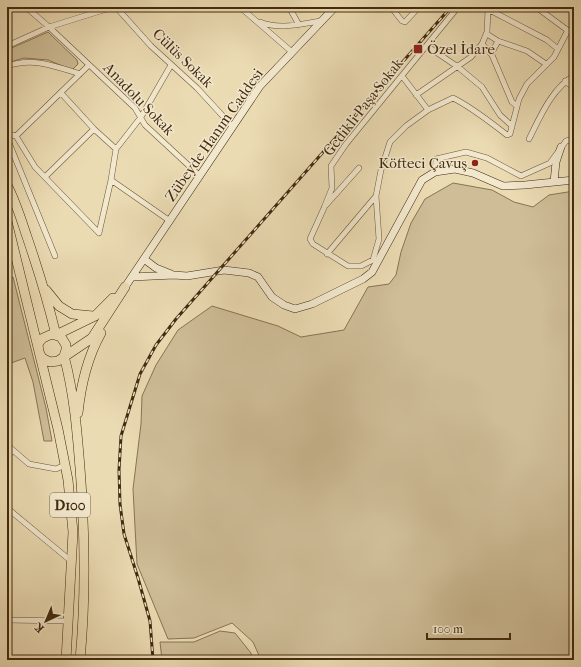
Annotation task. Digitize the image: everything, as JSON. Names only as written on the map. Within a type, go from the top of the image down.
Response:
[{"type":"highway","name":"D100","points":[[7,185],[14,199],[44,288],[56,335],[64,341],[66,345],[64,356],[69,374],[76,426],[84,518],[84,622],[80,660]]},
{"type":"highway","name":"D100","points":[[7,221],[9,241],[39,352],[58,429],[68,480],[73,532],[66,660]]},
{"type":"highway","points":[[125,287],[92,338],[58,361],[50,362],[42,358],[38,345],[43,338],[47,335],[56,335],[95,316],[125,287]]},
{"type":"highway","points":[[76,426],[81,386],[94,346],[125,287]]},
{"type":"highway","points":[[44,288],[59,306],[72,314],[95,316]]},
{"type":"street","name":"Anadolu Sokak","points":[[26,7],[135,108],[145,125],[200,176]]},
{"type":"street","points":[[7,46],[49,27],[114,7]]},
{"type":"street","name":"Cülüs Sokak","points":[[114,7],[151,46],[197,88],[233,127]]},
{"type":"street","points":[[240,7],[247,9],[256,20],[292,52]]},
{"type":"street","points":[[289,7],[299,25]]},
{"type":"street","name":"Zübeyde Hanım Caddesi","points":[[125,287],[260,86],[335,7]]},
{"type":"street","points":[[391,7],[402,21],[405,22],[419,7]]},
{"type":"street","name":"Gedikli Paşa Sokak","points":[[373,260],[361,266],[348,266],[327,254],[313,244],[310,239],[332,188],[331,166],[346,144],[458,7]]},
{"type":"street","points":[[536,7],[574,35]]},
{"type":"street","points":[[416,95],[471,57],[482,44],[487,34],[488,8],[546,40],[558,49]]},
{"type":"street","points":[[256,20],[269,25],[288,26],[321,21]]},
{"type":"street","points":[[372,272],[373,260],[379,239],[376,196],[381,170],[390,142],[406,126],[428,110],[453,98],[465,104],[507,135],[511,134],[519,99],[527,84],[554,57],[568,30]]},
{"type":"street","points":[[487,34],[498,41],[527,51],[546,64]]},
{"type":"street","points":[[491,54],[498,41]]},
{"type":"street","points":[[482,44],[491,54],[512,102],[517,106]]},
{"type":"street","points":[[427,46],[458,67],[482,87],[500,115],[512,126]]},
{"type":"street","points":[[7,66],[20,62],[47,64],[80,74]]},
{"type":"street","points":[[16,136],[90,65]]},
{"type":"street","points":[[7,134],[16,136],[35,167],[99,233],[111,180],[116,149],[141,117],[171,65]]},
{"type":"street","points":[[402,76],[428,110]]},
{"type":"street","points":[[529,139],[552,97],[565,82],[574,76]]},
{"type":"street","points":[[565,82],[574,88]]},
{"type":"street","points":[[61,93],[94,129],[116,149]]},
{"type":"street","points":[[45,177],[94,129]]},
{"type":"street","points":[[7,138],[55,256]]},
{"type":"street","points":[[436,172],[436,159],[466,152],[487,158],[520,176],[550,163],[566,140],[574,139]]},
{"type":"street","points":[[554,182],[556,162],[561,147]]},
{"type":"street","points":[[324,208],[359,168]]},
{"type":"street","points":[[132,277],[174,275],[186,276],[224,270],[249,273],[258,277],[272,297],[284,305],[295,309],[312,304],[363,279],[372,272],[422,180],[436,172],[455,169],[473,173],[503,186],[574,180]]},
{"type":"street","points":[[111,180],[170,221]]},
{"type":"street","points":[[327,254],[376,196]]},
{"type":"street","points":[[144,259],[156,268],[174,275]]},
{"type":"street","points":[[7,445],[29,464],[56,469],[65,465]]},
{"type":"street","points":[[7,456],[13,451]]},
{"type":"street","points":[[7,508],[71,561]]},
{"type":"street","points":[[7,620],[68,621]]},
{"type":"shaded area","points":[[48,32],[77,60],[78,64],[72,70],[48,60],[24,58],[7,63],[7,50]]},
{"type":"shaded area","points":[[453,183],[492,190],[514,202],[533,207],[549,195],[574,191],[574,302],[572,303],[574,308],[574,660],[261,660],[253,642],[232,623],[194,638],[168,639],[137,564],[133,489],[141,424],[142,396],[156,365],[178,330],[212,306],[278,326],[301,337],[344,330],[368,287],[389,284],[396,275],[401,252],[411,223],[425,199]]},
{"type":"shaded area","points":[[13,277],[46,408],[52,441],[44,441],[33,382],[25,358],[11,363],[7,349],[7,297],[10,296],[7,280]]},
{"type":"shaded area","points":[[220,631],[235,633],[251,653],[252,660],[162,660],[160,642],[194,642]]},
{"type":"railway","points":[[153,660],[150,621],[124,534],[120,504],[119,470],[121,436],[140,374],[156,345],[176,319],[451,7]]},
{"type":"place","name":"Özel İdare","points":[[418,49]]},
{"type":"place","name":"Köfteci Çavuş","points":[[475,163]]}]
